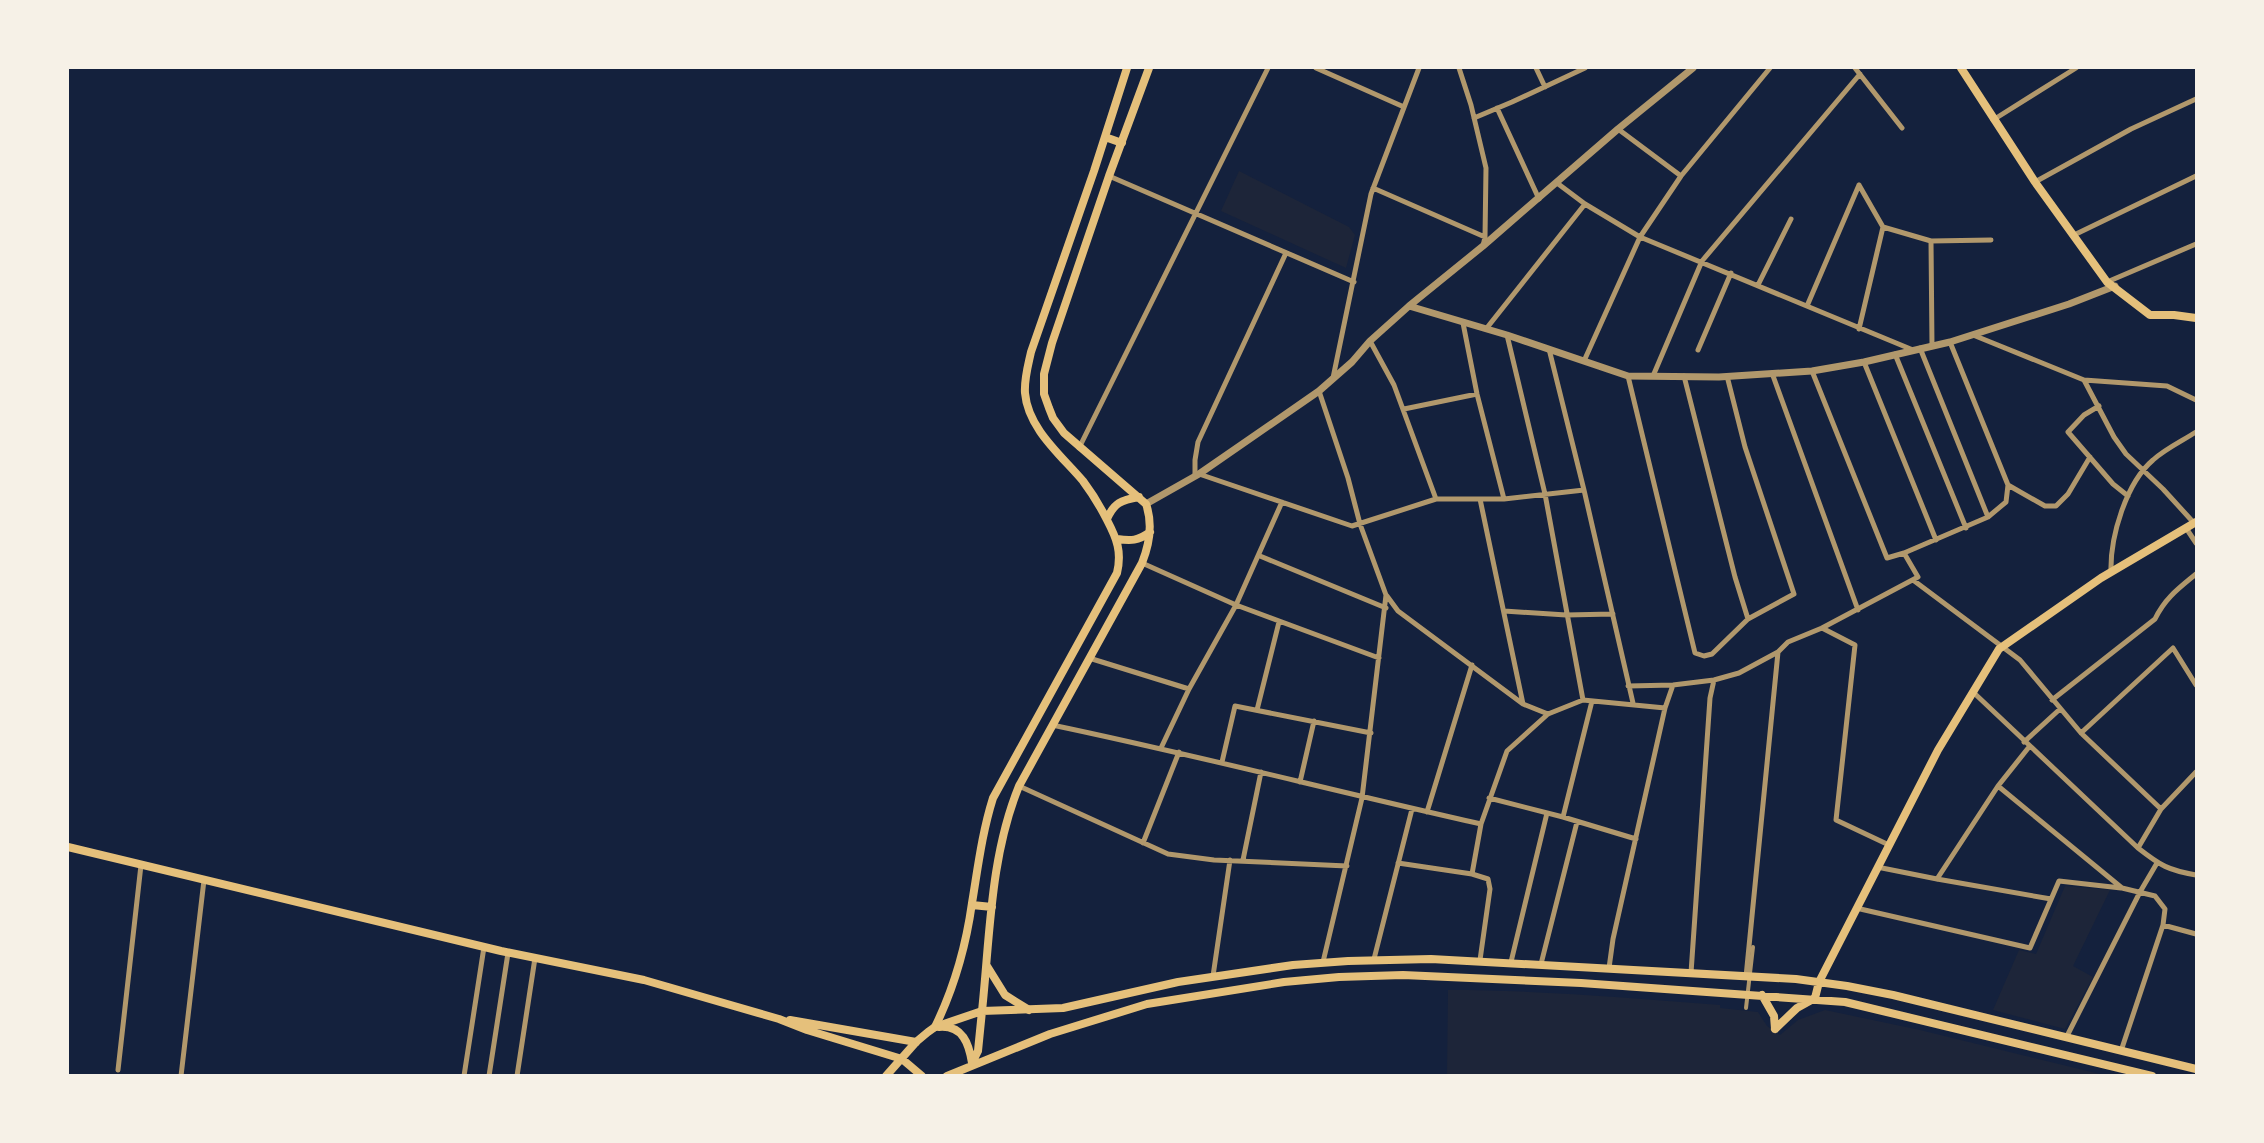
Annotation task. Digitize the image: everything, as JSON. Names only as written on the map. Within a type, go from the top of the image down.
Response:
[{"type":"main road","points":[[935,1027],[956,974],[972,905],[984,827],[991,805],[1003,779],[1117,573],[1120,552],[1117,539],[1092,494],[1042,434],[1030,412],[1025,396],[1025,378],[1031,352],[1128,68]]},
{"type":"main road","points":[[972,1064],[978,1051],[992,907],[1006,825],[1019,786],[1142,563],[1150,532],[1150,516],[1146,504],[1064,434],[1053,418],[1044,394],[1044,374],[1109,176],[1149,68]]},
{"type":"main road","points":[[1960,68],[2035,182],[2107,282],[2150,315],[2196,318]]},
{"type":"main road","points":[[1105,137],[1122,143]]},
{"type":"main road","points":[[1048,302],[1065,309]]},
{"type":"main road","points":[[1107,519],[1116,503],[1123,499],[1139,497]]},
{"type":"main road","points":[[1762,995],[1774,1016],[1775,1029],[1797,1008],[1815,998],[1819,982],[1938,750],[1982,674],[2003,646],[2111,572],[2192,524]]},
{"type":"main road","points":[[1117,539],[1131,541],[1140,539],[1150,532]]},
{"type":"main road","points":[[1032,727],[1047,735]]},
{"type":"main road","points":[[68,847],[484,947],[644,980],[779,1019],[807,1030],[903,1059],[922,1076]]},
{"type":"main road","points":[[972,905],[992,907]]},
{"type":"main road","points":[[886,1076],[903,1059],[916,1041],[935,1027],[982,1011],[1011,1008],[1048,1010],[1079,1006],[1213,976],[1323,962],[1374,959],[1479,960],[1819,982],[1893,995],[2196,1069]]},
{"type":"main road","points":[[987,966],[1005,995],[1029,1010]]},
{"type":"main road","points":[[947,1076],[1050,1034],[1147,1004],[1251,986],[1313,979],[1364,976],[1443,976],[1815,998],[1874,1008],[2152,1076]]},
{"type":"main road","points":[[779,1019],[916,1041]]},
{"type":"main road","points":[[935,1027],[956,1029],[964,1036],[972,1064]]},
{"type":"street","points":[[1079,448],[1268,68]]},
{"type":"street","points":[[1316,68],[1404,107]]},
{"type":"street","points":[[1333,380],[1374,188],[1419,68]]},
{"type":"street","points":[[1459,68],[1486,168],[1483,246]]},
{"type":"street","points":[[1536,68],[1545,87]]},
{"type":"street","points":[[1474,118],[1585,68]]},
{"type":"street","points":[[1146,504],[1198,475],[1333,380],[1370,341],[1409,306],[1539,199],[1684,70],[1693,68]]},
{"type":"street","points":[[1584,362],[1640,237],[1681,176],[1770,68]]},
{"type":"street","points":[[1855,68],[1902,128]]},
{"type":"street","points":[[1993,120],[2076,68]]},
{"type":"street","points":[[1653,376],[1702,261],[1860,74]]},
{"type":"street","points":[[2035,182],[2131,129],[2196,99]]},
{"type":"street","points":[[1497,108],[1539,199]]},
{"type":"street","points":[[1618,129],[1681,176]]},
{"type":"street","points":[[1109,176],[1354,282]]},
{"type":"street","points":[[2074,235],[2196,176]]},
{"type":"street","points":[[1557,183],[1585,204],[1640,237],[1731,273],[1859,329],[1916,349],[1989,517]]},
{"type":"street","points":[[1807,306],[1859,185],[1883,227],[1859,329]]},
{"type":"street","points":[[1374,188],[1485,237]]},
{"type":"street","points":[[1486,330],[1585,204]]},
{"type":"street","points":[[1758,285],[1791,219]]},
{"type":"street","points":[[1883,227],[1931,241],[1991,240]]},
{"type":"street","points":[[1931,241],[1932,345]]},
{"type":"street","points":[[2107,282],[2196,244]]},
{"type":"street","points":[[1198,475],[1195,460],[1198,442],[1286,253]]},
{"type":"street","points":[[1698,350],[1731,273]]},
{"type":"street","points":[[1409,306],[1507,335],[1628,376],[1727,376],[1812,371],[1864,362],[1950,342],[2069,304],[2115,286]]},
{"type":"street","points":[[1463,323],[1477,394],[1504,499]]},
{"type":"street","points":[[1971,334],[2084,380],[2168,386],[2196,400]]},
{"type":"street","points":[[1507,335],[1545,494],[1583,700]]},
{"type":"street","points":[[1370,341],[1395,385],[1436,499]]},
{"type":"street","points":[[1812,371],[1887,558],[1966,528],[1989,517],[2006,502],[2008,485],[1950,342]]},
{"type":"street","points":[[1549,349],[1633,703]]},
{"type":"street","points":[[1895,354],[1966,528]]},
{"type":"street","points":[[1864,362],[1936,540]]},
{"type":"street","points":[[1772,373],[1858,610]]},
{"type":"street","points":[[1628,376],[1695,653],[1704,656],[1712,654],[1748,619],[1794,594],[1745,447],[1727,376]]},
{"type":"street","points":[[1684,376],[1735,577],[1748,619]]},
{"type":"street","points":[[2084,380],[2121,447],[2192,524],[2196,543]]},
{"type":"street","points":[[1318,391],[1348,478],[1360,524],[1386,595],[1398,611],[1523,704],[1548,714]]},
{"type":"street","points":[[1404,409],[1477,394]]},
{"type":"street","points":[[2099,406],[2084,415],[2068,432],[2113,484],[2128,496]]},
{"type":"street","points":[[2111,572],[2114,537],[2128,496],[2153,460],[2196,432]]},
{"type":"street","points":[[2008,485],[2045,507],[2056,506],[2068,494],[2090,457]]},
{"type":"street","points":[[1198,475],[1352,526],[1436,499],[1504,499],[1584,490]]},
{"type":"street","points":[[1480,499],[1523,704]]},
{"type":"street","points":[[1161,748],[1236,605],[1260,556],[1282,502]]},
{"type":"street","points":[[1904,553],[1916,578],[2020,660],[2081,733],[2161,809]]},
{"type":"street","points":[[1260,556],[1386,608]]},
{"type":"street","points":[[1142,563],[1236,605],[1379,658]]},
{"type":"street","points":[[2052,700],[2155,619],[2163,602],[2171,593],[2196,574]]},
{"type":"street","points":[[1628,686],[1672,685],[1714,680],[1739,673],[1778,652],[1788,642],[1858,610],[1916,578]]},
{"type":"street","points":[[1323,962],[1362,798],[1386,595]]},
{"type":"street","points":[[1504,611],[1566,615],[1613,614]]},
{"type":"street","points":[[1257,710],[1279,622]]},
{"type":"street","points":[[1822,628],[1855,645],[1836,820],[1889,845]]},
{"type":"street","points":[[2081,733],[2173,648],[2196,685]]},
{"type":"street","points":[[1746,977],[1778,652]]},
{"type":"street","points":[[1089,658],[1190,690]]},
{"type":"street","points":[[1427,812],[1472,665]]},
{"type":"street","points":[[1691,973],[1710,698],[1714,680]]},
{"type":"street","points":[[1609,968],[1613,939],[1672,685]]},
{"type":"street","points":[[1973,692],[2138,848],[2170,870],[2196,875]]},
{"type":"street","points":[[1472,874],[1481,824],[1507,751],[1548,714],[1583,700],[1633,703],[1665,708]]},
{"type":"street","points":[[1563,817],[1592,701]]},
{"type":"street","points":[[1222,762],[1235,706],[1371,733]]},
{"type":"street","points":[[1937,879],[2027,744],[2060,709]]},
{"type":"street","points":[[1299,782],[1314,721]]},
{"type":"street","points":[[1052,725],[1179,752],[1362,798],[1481,824]]},
{"type":"street","points":[[1143,843],[1179,752]]},
{"type":"street","points":[[1243,860],[1261,772]]},
{"type":"street","points":[[2138,848],[2161,809],[2196,772]]},
{"type":"street","points":[[1019,786],[1168,855],[1347,866]]},
{"type":"street","points":[[1998,786],[2122,888]]},
{"type":"street","points":[[1489,798],[1636,839]]},
{"type":"street","points":[[1374,959],[1412,809]]},
{"type":"street","points":[[1511,962],[1547,813]]},
{"type":"street","points":[[1541,964],[1577,822]]},
{"type":"street","points":[[1213,976],[1230,860]]},
{"type":"street","points":[[1398,863],[1472,874],[1488,879],[1490,889],[1479,960]]},
{"type":"street","points":[[2066,1038],[2157,863]]},
{"type":"street","points":[[118,1070],[141,865]]},
{"type":"street","points":[[1877,867],[2051,899]]},
{"type":"street","points":[[181,1076],[204,880]]},
{"type":"street","points":[[1856,908],[2030,948],[2059,881],[2122,888],[2155,896],[2165,909],[2163,925],[2121,1051]]},
{"type":"street","points":[[2163,925],[2196,934]]},
{"type":"street","points":[[464,1076],[484,947]]},
{"type":"street","points":[[1746,1008],[1753,947]]},
{"type":"street","points":[[489,1076],[508,952]]},
{"type":"street","points":[[517,1076],[535,958]]},
{"type":"shaded area","points":[[1239,171],[1349,227],[1355,235],[1346,268],[1221,211]]},
{"type":"shaded area","points":[[2065,886],[2110,890],[2073,966],[2093,977],[2065,1029],[1993,1010],[2019,950],[2036,954]]},
{"type":"shaded area","points":[[1448,990],[1550,993],[1720,1005],[1720,1008],[1758,1012],[1767,1026],[1780,1035],[1798,1020],[1825,1010],[1920,1030],[2104,1075],[1447,1076]]}]
